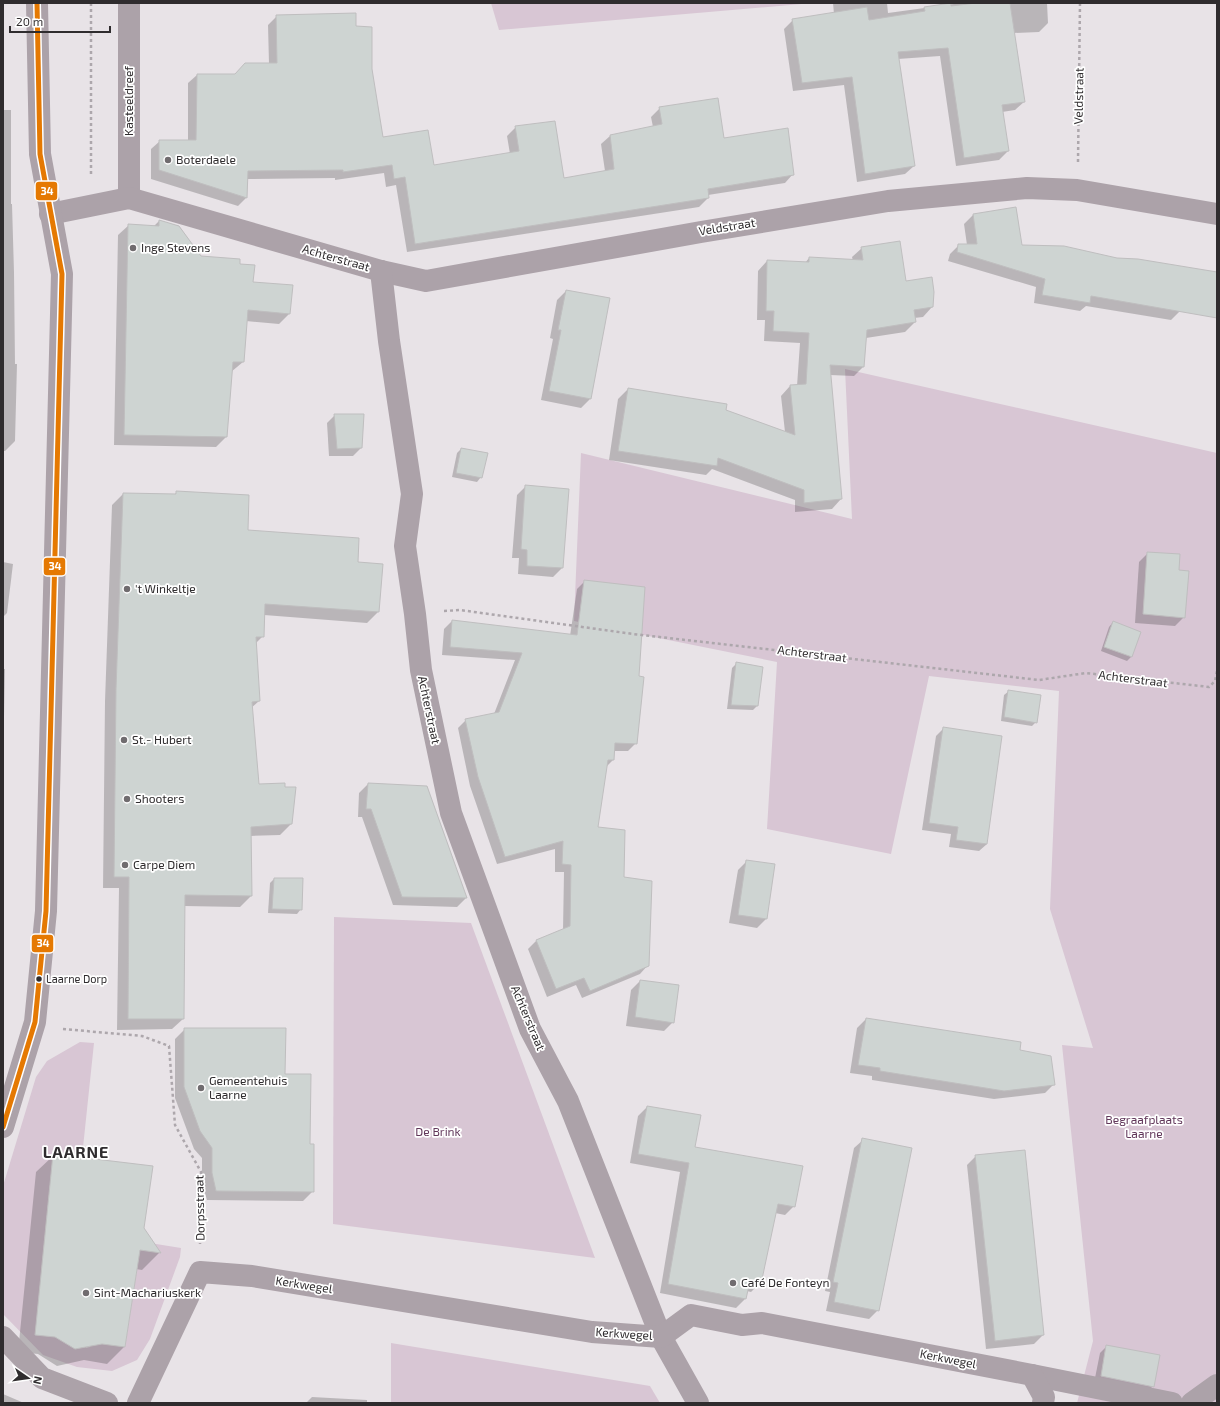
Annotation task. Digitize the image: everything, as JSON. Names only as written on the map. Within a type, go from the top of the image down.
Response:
[{"type":"street","points":[[3,1127],[35,1022],[46,911],[62,274],[40,154],[37,3]]},
{"type":"street","name":"Kasteeldreef","points":[[129,3],[129,198]]},
{"type":"street","name":"Veldstraat","points":[[381,271],[426,281],[701,232],[888,201],[1027,188],[1077,190],[1217,214]]},
{"type":"street","name":"Achterstraat","points":[[50,214],[129,198],[381,271],[389,341],[412,494],[405,546],[415,614],[421,670],[451,813],[530,1029],[568,1101],[661,1337],[698,1403]]},
{"type":"street","points":[[138,1403],[200,1272]]},
{"type":"street","name":"Kerkwegel","points":[[200,1272],[252,1276],[592,1332],[661,1337],[691,1315],[742,1325],[762,1323],[1169,1403]]},
{"type":"street","points":[[3,1337],[42,1378],[106,1403]]},
{"type":"street","points":[[1032,1375],[1044,1397],[1043,1403]]},
{"type":"street","points":[[1192,1403],[1217,1385]]},
{"type":"path","points":[[91,3],[91,206]]},
{"type":"path","name":"Veldstraat","points":[[1077,190],[1080,3]]},
{"type":"path","name":"Achterstraat","points":[[415,614],[460,610],[632,634],[1038,680],[1086,673],[1209,687],[1215,681],[1217,671]]},
{"type":"path","name":"Dorpsstraat","points":[[35,1022],[56,1028],[142,1036],[169,1046],[175,1125],[201,1172],[200,1272]]},
{"type":"green space","points":[[491,3],[813,3],[499,30]]},
{"type":"green space","name":"Begraafplaats Laarne","points":[[845,369],[1217,453],[1217,1403],[1077,1403],[1093,1341],[1062,1045],[1093,1048],[1050,909],[1059,691],[929,676],[891,854],[767,829],[777,662],[574,621],[581,453],[852,519]]},
{"type":"green space","name":"De Brink","points":[[334,917],[471,923],[595,1258],[333,1224]]},
{"type":"green space","points":[[80,1042],[94,1043],[82,1157],[53,1154],[35,1335],[67,1338],[65,1343],[68,1345],[85,1343],[86,1348],[90,1347],[89,1341],[125,1347],[140,1250],[150,1243],[181,1248],[180,1257],[150,1339],[137,1360],[112,1371],[77,1367],[43,1355],[3,1314],[3,1186],[36,1077],[47,1061]]},
{"type":"green space","points":[[391,1343],[650,1386],[660,1403],[391,1403]]},
{"type":"building","points":[[951,3],[951,6],[976,3],[1010,3],[1025,102],[1002,105],[1009,151],[964,158],[948,48],[898,52],[915,166],[865,174],[852,77],[802,83],[792,19],[867,7],[869,20],[925,11],[924,7]]},
{"type":"building","points":[[356,13],[356,26],[372,27],[372,69],[383,137],[428,130],[434,165],[519,151],[515,126],[555,121],[564,178],[614,169],[610,135],[662,124],[659,107],[718,98],[724,138],[788,128],[794,175],[708,189],[709,198],[415,244],[405,177],[394,179],[392,165],[343,172],[343,170],[248,171],[247,198],[159,170],[159,140],[196,140],[197,74],[235,74],[245,63],[277,63],[276,15]]},
{"type":"building","points":[[1016,207],[1022,245],[1064,246],[1117,258],[1138,259],[1217,272],[1217,318],[1091,296],[1090,303],[1042,295],[1045,279],[957,252],[958,244],[977,244],[973,214]]},
{"type":"building","points":[[159,220],[179,226],[201,256],[240,259],[240,264],[255,265],[253,282],[293,285],[290,314],[248,310],[244,362],[233,362],[227,437],[124,435],[128,224],[159,226]]},
{"type":"building","points":[[900,241],[906,281],[932,277],[934,292],[933,307],[914,310],[916,322],[867,330],[864,367],[830,365],[842,499],[804,503],[804,490],[718,458],[717,466],[618,451],[628,388],[727,404],[726,410],[795,435],[790,385],[806,384],[809,333],[773,331],[774,311],[766,311],[767,260],[809,262],[809,257],[863,260],[861,247]]},
{"type":"building","points":[[566,290],[610,298],[591,399],[549,391],[561,330],[558,330]]},
{"type":"building","points":[[334,414],[364,414],[362,448],[337,449]]},
{"type":"building","points":[[461,448],[488,453],[482,478],[456,473]]},
{"type":"building","points":[[525,485],[569,489],[563,568],[527,566],[527,550],[521,549]]},
{"type":"building","points":[[176,491],[249,495],[248,530],[359,538],[358,562],[383,564],[379,612],[265,604],[264,637],[256,637],[260,701],[252,702],[259,784],[285,783],[285,787],[296,787],[292,824],[251,827],[252,896],[185,895],[184,1019],[128,1019],[129,877],[114,877],[116,689],[123,493],[176,494]]},
{"type":"building","points":[[1147,552],[1180,554],[1179,570],[1189,571],[1185,618],[1143,614]]},
{"type":"building","points":[[584,580],[645,587],[639,676],[644,677],[637,744],[615,743],[614,760],[608,760],[598,827],[625,830],[624,877],[652,881],[649,966],[590,991],[584,978],[556,989],[536,940],[570,926],[571,865],[562,864],[563,841],[505,857],[478,777],[465,719],[499,712],[522,653],[450,647],[452,620],[577,635]]},
{"type":"building","points":[[1113,621],[1141,632],[1132,657],[1104,647]]},
{"type":"building","points":[[736,662],[763,667],[758,706],[731,705]]},
{"type":"building","points":[[1008,690],[1041,695],[1037,723],[1004,717]]},
{"type":"building","points":[[943,727],[1002,736],[987,844],[956,840],[958,827],[929,823]]},
{"type":"building","points":[[368,783],[427,786],[467,898],[402,897],[371,809],[366,809]]},
{"type":"building","points":[[746,860],[775,864],[767,919],[738,915]]},
{"type":"building","points":[[274,878],[303,878],[302,910],[272,909]]},
{"type":"building","points":[[640,980],[679,985],[674,1023],[635,1017]]},
{"type":"building","points":[[866,1018],[1021,1042],[1020,1050],[1051,1056],[1055,1085],[1004,1091],[880,1071],[880,1068],[858,1065]]},
{"type":"building","points":[[184,1028],[286,1028],[285,1074],[311,1074],[310,1144],[314,1144],[314,1192],[216,1191],[212,1173],[212,1148],[200,1131],[184,1087]]},
{"type":"building","points":[[647,1106],[701,1115],[695,1147],[803,1166],[795,1207],[778,1204],[761,1284],[750,1281],[746,1299],[668,1284],[689,1163],[638,1154]]},
{"type":"building","points":[[862,1138],[912,1148],[879,1311],[834,1302],[838,1283],[833,1282]]},
{"type":"building","points":[[1025,1150],[1044,1335],[995,1341],[975,1155]]},
{"type":"building","name":"Sint-Machariuskerk","points":[[53,1154],[153,1166],[144,1228],[161,1253],[140,1250],[125,1347],[102,1344],[75,1349],[55,1337],[35,1335]]},
{"type":"building","points":[[1106,1345],[1160,1355],[1154,1387],[1101,1376]]},
{"type":"transit line","name":"34","points":[[3,1127],[35,1022],[46,911],[62,274],[40,154],[37,3]]},
{"type":"place","name":"Boterdaele","points":[[168,160]]},
{"type":"place","name":"Inge Stevens","points":[[133,248]]},
{"type":"place","name":"'t Winkeltje","points":[[127,589]]},
{"type":"place","name":"St.- Hubert","points":[[124,740]]},
{"type":"place","name":"Shooters","points":[[127,799]]},
{"type":"place","name":"Carpe Diem","points":[[125,865]]},
{"type":"place","name":"Laarne Dorp","points":[[39,979]]},
{"type":"place","name":"Gemeentehuis Laarne","points":[[201,1088]]},
{"type":"place","name":"Café De Fonteyn","points":[[733,1283]]},
{"type":"place","name":"Sint-Machariuskerk","points":[[86,1293]]},
{"type":"district","name":"LAARNE","points":[[76,1152]]}]
